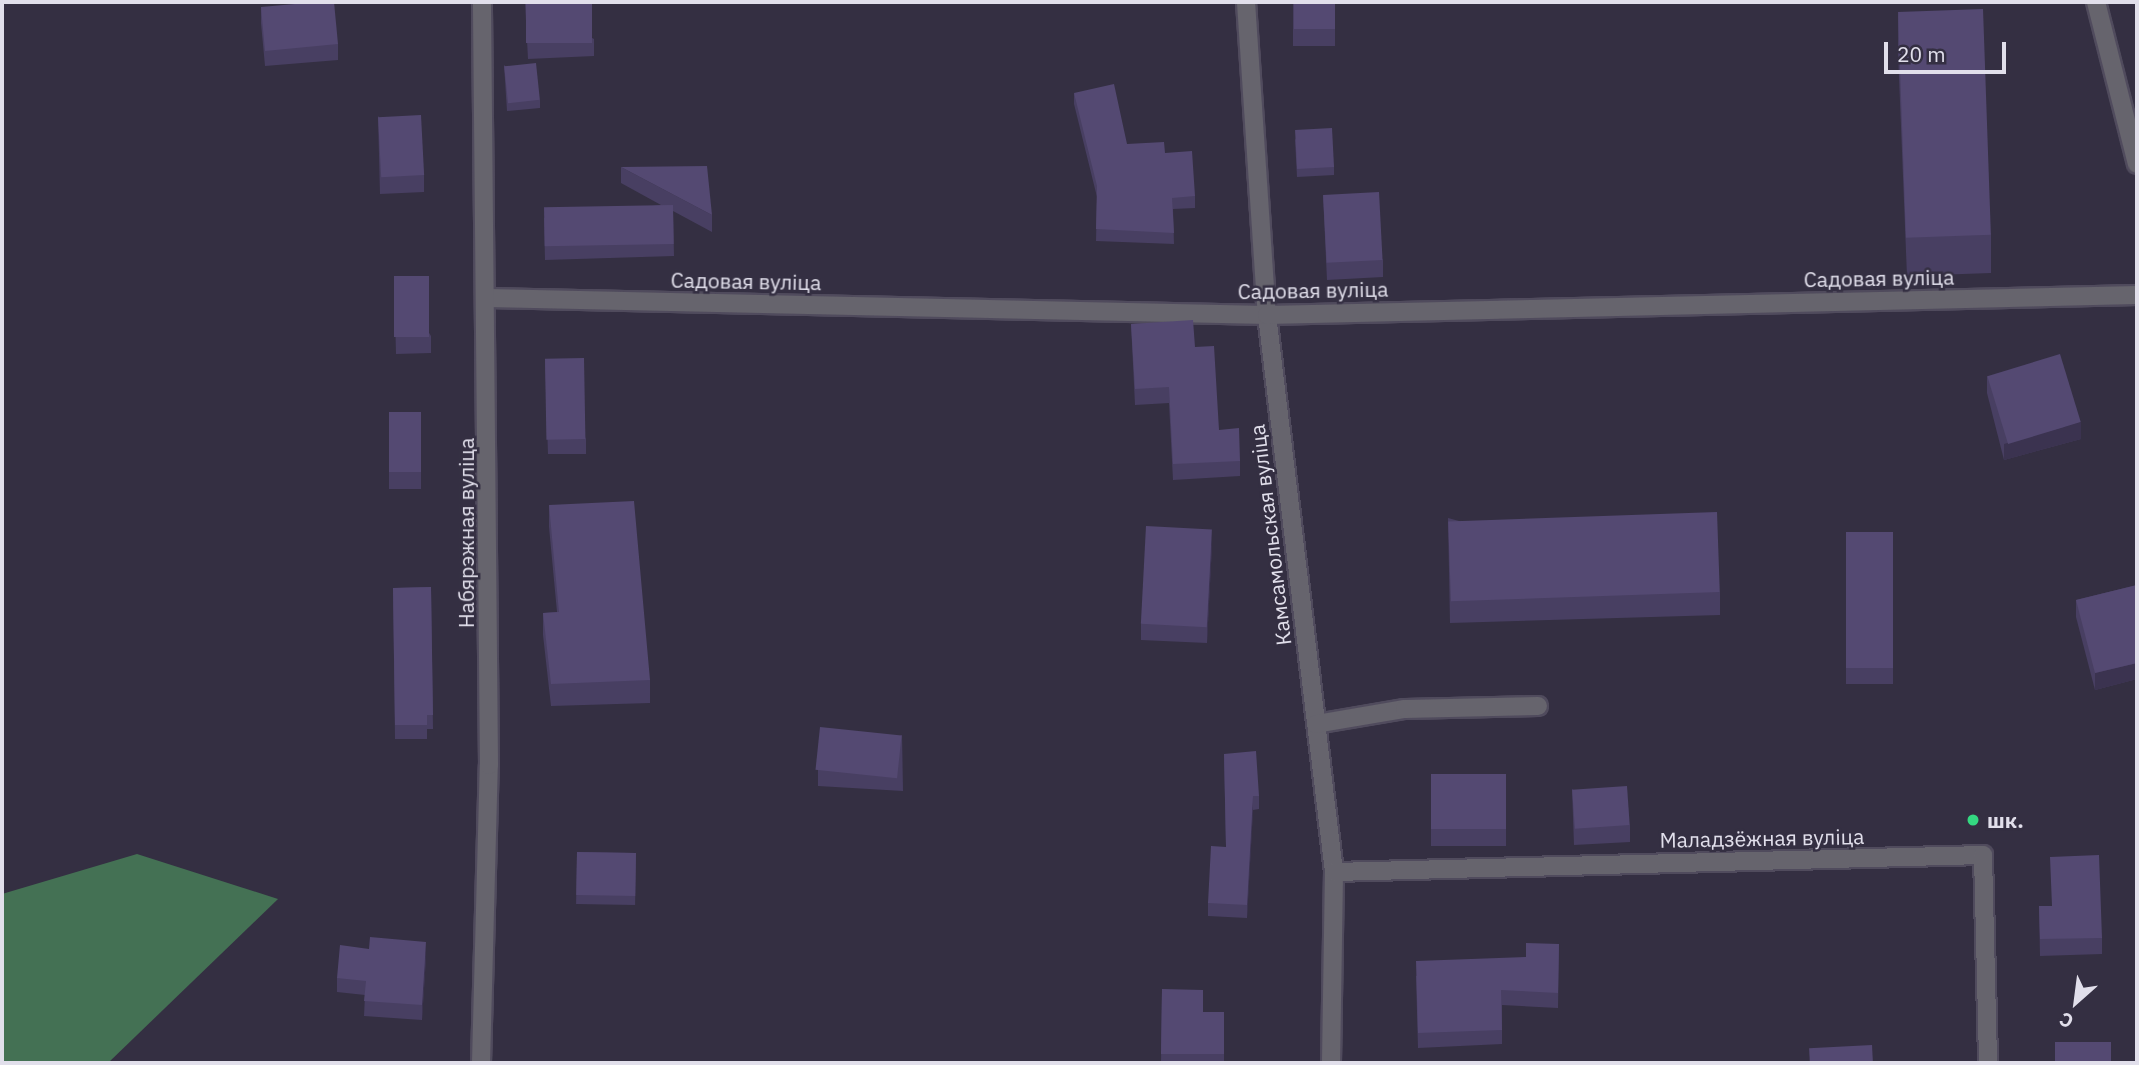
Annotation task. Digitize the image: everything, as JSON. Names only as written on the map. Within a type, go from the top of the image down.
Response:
[{"type":"street","name":"Набярэжная вуліца","points":[[481,1063],[489,765],[488,298],[482,2]]},
{"type":"street","name":"Камсамольская вуліца","points":[[1246,2],[1267,315],[1334,872],[1331,1063]]},
{"type":"street","points":[[2096,2],[2137,164]]},
{"type":"street","name":"Садовая вуліца","points":[[488,298],[1267,315],[2137,295]]},
{"type":"street","points":[[1316,724],[1405,709],[1538,706]]},
{"type":"street","name":"Маладзёжная вуліца","points":[[1334,872],[1983,855],[1989,1063]]},
{"type":"green space","points":[[137,854],[278,899],[108,1063],[2,1063],[2,894]]},
{"type":"building","points":[[334,2],[338,44],[265,51],[261,7]]},
{"type":"building","points":[[526,2],[592,2],[592,43],[526,43]]},
{"type":"building","points":[[1294,2],[1335,2],[1335,29],[1294,29]]},
{"type":"building","points":[[1983,9],[1991,235],[1906,238],[1898,12]]},
{"type":"building","points":[[536,63],[540,100],[508,103],[504,66]]},
{"type":"building","points":[[1114,84],[1127,144],[1164,142],[1165,153],[1192,151],[1195,196],[1172,198],[1174,233],[1096,229],[1097,186],[1074,93]]},
{"type":"building","points":[[421,115],[424,175],[381,177],[378,117]]},
{"type":"building","points":[[1332,128],[1334,167],[1297,169],[1295,130]]},
{"type":"building","points":[[707,166],[712,215],[621,167]]},
{"type":"building","points":[[1379,192],[1383,260],[1327,263],[1323,195]]},
{"type":"building","points":[[673,205],[674,244],[545,246],[544,207]]},
{"type":"building","points":[[394,276],[429,276],[429,337],[394,337]]},
{"type":"building","points":[[1193,320],[1195,347],[1214,346],[1219,430],[1239,428],[1240,461],[1173,464],[1169,387],[1135,389],[1131,324]]},
{"type":"building","points":[[2060,354],[2081,422],[2008,444],[1987,376]]},
{"type":"building","points":[[584,358],[585,439],[546,440],[545,359]]},
{"type":"building","points":[[389,412],[421,412],[421,472],[389,472]]},
{"type":"building","points":[[634,501],[650,680],[551,684],[543,613],[559,612],[549,505]]},
{"type":"building","points":[[1717,512],[1720,592],[1451,601],[1448,521]]},
{"type":"building","points":[[1146,526],[1212,529],[1207,627],[1141,624]]},
{"type":"building","points":[[1846,532],[1893,532],[1893,668],[1846,668]]},
{"type":"building","points":[[2137,585],[2137,663],[2095,673],[2076,600]]},
{"type":"building","points":[[431,587],[433,715],[427,715],[427,725],[395,725],[393,588]]},
{"type":"building","points":[[820,727],[902,736],[897,778],[816,770]]},
{"type":"building","points":[[1256,751],[1259,796],[1253,796],[1247,905],[1208,903],[1211,846],[1226,847],[1224,754]]},
{"type":"building","points":[[1431,774],[1506,774],[1506,829],[1431,829]]},
{"type":"building","points":[[1627,786],[1630,825],[1575,829],[1572,790]]},
{"type":"building","points":[[577,852],[636,853],[635,896],[576,895]]},
{"type":"building","points":[[2099,855],[2102,938],[2040,939],[2039,906],[2052,906],[2050,857]]},
{"type":"building","points":[[370,937],[426,942],[422,1005],[364,1001],[366,981],[337,978],[340,945],[369,949]]},
{"type":"building","points":[[1526,943],[1559,944],[1558,993],[1501,990],[1502,1030],[1418,1033],[1416,961],[1526,957]]},
{"type":"building","points":[[1162,989],[1203,990],[1203,1012],[1224,1012],[1224,1054],[1161,1054]]},
{"type":"building","points":[[2055,1042],[2111,1042],[2111,1063],[2055,1063]]},
{"type":"building","points":[[1872,1045],[1873,1063],[1810,1063],[1809,1048]]},
{"type":"place","name":"шк.","points":[[1973,820]]}]
